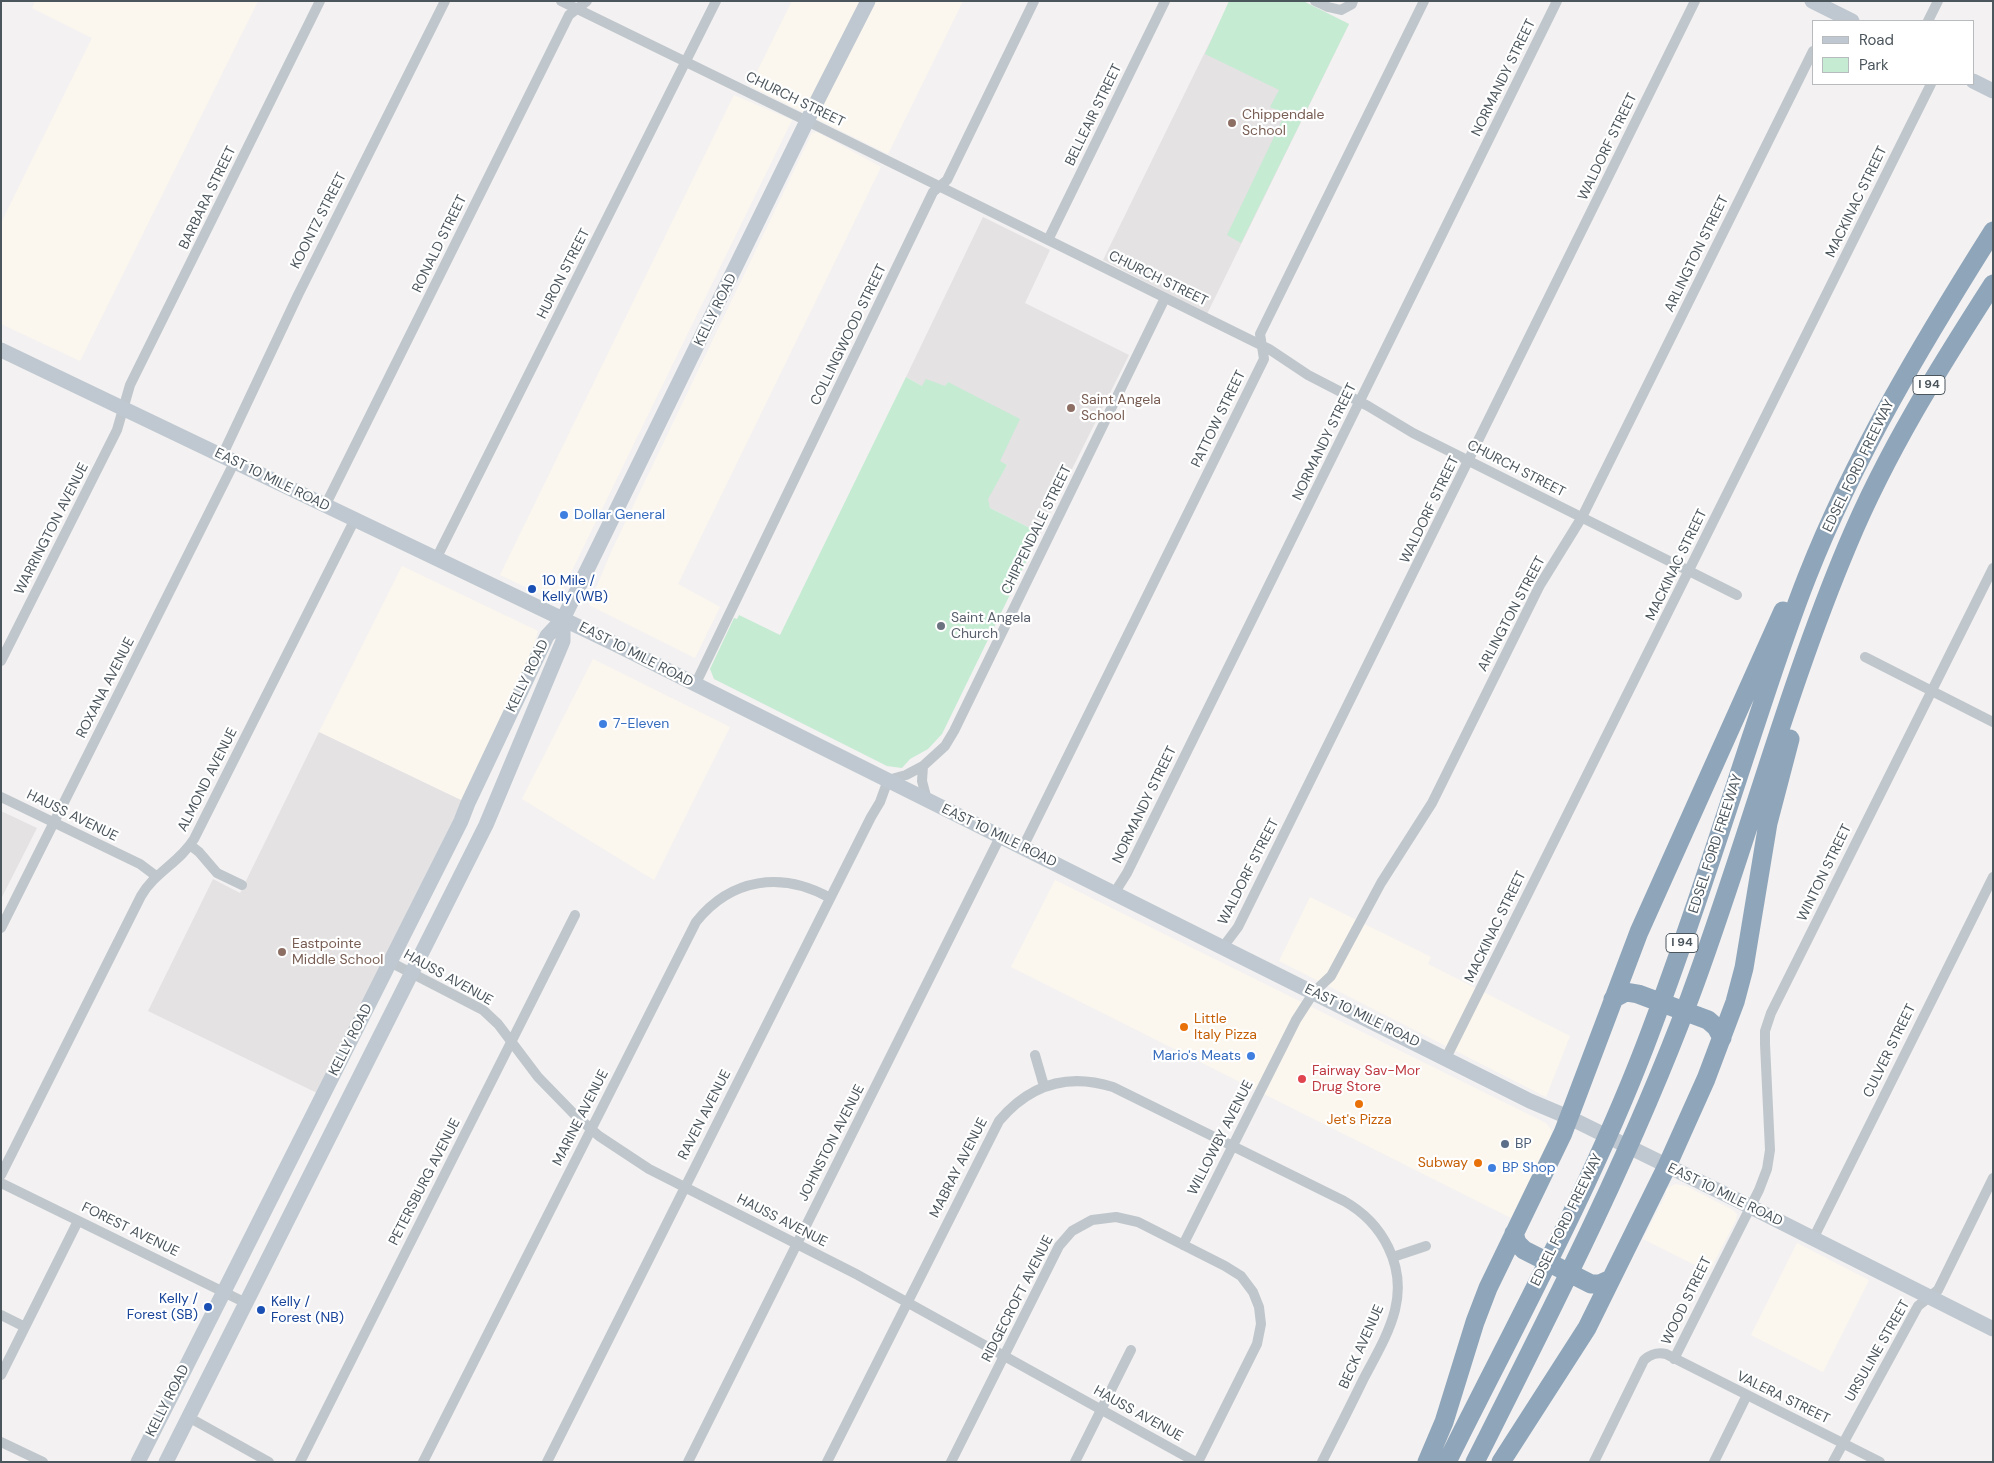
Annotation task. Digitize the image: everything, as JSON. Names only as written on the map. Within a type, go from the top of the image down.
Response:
[{"type":"highway","name":"EDSEL FORD FREEWAY","points":[[1446,1462],[1599,1155],[1637,1066],[1681,946],[1774,668],[1807,576],[1847,485],[1885,410],[1993,231]]},
{"type":"highway","name":"EDSEL FORD FREEWAY","points":[[1475,1462],[1603,1205],[1653,1092],[1692,994],[1818,618],[1872,490],[1929,384],[1993,284]]},
{"type":"highway","points":[[1427,1462],[1444,1422],[1480,1307],[1563,1133],[1576,1121],[1612,999],[1646,915],[1776,627],[1838,484],[1859,445],[1885,410]]},
{"type":"highway","points":[[1501,1462],[1587,1328],[1667,1166],[1722,1038],[1735,1002],[1744,968],[1768,823],[1784,757],[1822,633],[1852,556],[1872,490]]},
{"type":"highway","points":[[1612,999],[1626,992],[1638,994],[1708,1020],[1716,1026],[1722,1038]]},
{"type":"highway","points":[[1514,1233],[1517,1243],[1524,1250],[1591,1284],[1600,1284],[1611,1279]]},
{"type":"street","name":"BARBARA STREET","points":[[124,409],[130,385],[320,1]]},
{"type":"street","name":"KOONTZ STREET","points":[[228,458],[298,294],[445,1]]},
{"type":"street","name":"CHURCH STREET","points":[[560,1],[1263,346],[1322,383],[1360,402],[1413,433],[1737,595]]},
{"type":"street","name":"RONALD STREET","points":[[325,506],[569,15],[578,10],[586,1]]},
{"type":"street","name":"HURON STREET","points":[[436,559],[716,1]]},
{"type":"street","name":"KELLY ROAD","points":[[138,1462],[461,821],[547,636],[563,619],[807,121],[868,1]]},
{"type":"street","name":"COLLINGWOOD STREET","points":[[695,685],[933,192],[947,180],[1034,1]]},
{"type":"street","name":"BELLEAIR STREET","points":[[1048,240],[1165,1]]},
{"type":"street","points":[[1315,1],[1341,10],[1352,4],[1353,1]]},
{"type":"street","name":"PATTOW STREET","points":[[1023,847],[1264,360],[1260,334],[1424,1]]},
{"type":"street","name":"NORMANDY STREET","points":[[1115,892],[1127,872],[1557,1]]},
{"type":"street","name":"WALDORF STREET","points":[[1223,947],[1238,927],[1695,1]]},
{"type":"street","points":[[1812,1],[1829,16],[1847,20]]},
{"type":"street","points":[[1928,20],[1938,1]]},
{"type":"street","name":"ARLINGTON STREET","points":[[1284,1044],[1296,1020],[1314,992],[1331,976],[1381,883],[1432,803],[1540,585],[1582,518],[1812,53]]},
{"type":"street","points":[[1974,82],[1993,91]]},
{"type":"street","name":"MACKINAC STREET","points":[[1446,1058],[1931,85]]},
{"type":"street","name":"CHIPPENDALE STREET","points":[[888,780],[906,776],[922,766],[945,746],[954,731],[1165,298]]},
{"type":"street","name":"EAST 10 MILE ROAD","points":[[1,350],[563,619],[1115,892],[1530,1101],[1576,1121],[1750,1206],[1993,1329]]},
{"type":"street","name":"WARRINGTON AVENUE","points":[[1,661],[116,430],[124,409]]},
{"type":"street","name":"ROXANA AVENUE","points":[[1,928],[54,822],[228,458]]},
{"type":"street","name":"ALMOND AVENUE","points":[[1,1175],[147,884],[190,845],[355,519]]},
{"type":"street","name":"WINTON STREET","points":[[1750,1206],[1767,1169],[1770,1150],[1765,1044],[1768,1022],[1993,568]]},
{"type":"street","name":"KELLY ROAD","points":[[166,1462],[190,1418],[498,799],[563,641],[563,619]]},
{"type":"street","points":[[1866,657],[1993,722]]},
{"type":"street","points":[[498,799],[500,773],[517,734],[514,727],[505,726]]},
{"type":"street","points":[[922,766],[922,780],[927,800]]},
{"type":"street","name":"RAVEN AVENUE","points":[[547,1462],[880,802],[888,780]]},
{"type":"street","name":"HAUSS AVENUE","points":[[1,797],[144,866],[156,876]]},
{"type":"street","points":[[461,821],[463,834],[446,871],[448,876],[452,878],[462,874]]},
{"type":"street","name":"JOHNSTON AVENUE","points":[[688,1462],[1001,836]]},
{"type":"street","points":[[190,845],[199,852],[217,873],[242,886]]},
{"type":"street","name":"CULVER STREET","points":[[1813,1239],[1993,876]]},
{"type":"street","name":"MARINE AVENUE","points":[[424,1462],[696,922],[708,907],[728,894],[741,887],[762,882],[779,881],[797,884],[830,898]]},
{"type":"street","name":"PETERSBURG AVENUE","points":[[300,1462],[575,915]]},
{"type":"street","name":"HAUSS AVENUE","points":[[390,962],[483,1010],[498,1024],[538,1078],[558,1099],[591,1128],[636,1161],[684,1188],[797,1244],[906,1302],[1197,1462]]},
{"type":"street","name":"WILLOWBY AVENUE","points":[[1183,1245],[1284,1044]]},
{"type":"street","points":[[1035,1056],[1044,1086]]},
{"type":"street","name":"MABRAY AVENUE","points":[[827,1462],[906,1302],[999,1121],[1009,1108],[1022,1098],[1044,1086],[1082,1080],[1098,1082],[1113,1087],[1233,1146]]},
{"type":"street","name":"BECK AVENUE","points":[[1233,1146],[1350,1205],[1377,1228],[1393,1257],[1398,1293],[1392,1320],[1322,1462]]},
{"type":"street","name":"URSULINE STREET","points":[[1833,1462],[1918,1306],[1938,1290],[1993,1178]]},
{"type":"street","name":"FOREST AVENUE","points":[[1,1183],[246,1303]]},
{"type":"street","name":"WOOD STREET","points":[[1594,1462],[1644,1360],[1652,1354],[1658,1353],[1674,1359],[1750,1206]]},
{"type":"street","name":"RIDGECROFT AVENUE","points":[[951,1462],[1059,1246],[1066,1235],[1082,1224],[1102,1217],[1122,1218],[1138,1222],[1225,1266],[1241,1276],[1257,1300],[1261,1318],[1257,1344],[1197,1462]]},
{"type":"street","points":[[1,1375],[78,1221]]},
{"type":"street","points":[[1393,1257],[1426,1246]]},
{"type":"street","points":[[1,1315],[25,1327]]},
{"type":"street","points":[[1075,1462],[1130,1350]]},
{"type":"street","name":"VALERA STREET","points":[[1674,1359],[1880,1462]]},
{"type":"street","points":[[1714,1462],[1747,1395]]},
{"type":"street","points":[[190,1418],[269,1462]]},
{"type":"street","points":[[1,1442],[43,1462]]},
{"type":"shaded area","points":[[35,1],[258,1],[80,361],[1,324],[1,223],[92,38],[32,8]]},
{"type":"shaded area","points":[[792,1],[963,1],[888,154],[750,86]]},
{"type":"shaded area","points":[[1230,1],[1303,1],[1349,24],[1207,314],[1103,260]]},
{"type":"shaded area","points":[[734,95],[792,120],[562,591],[553,600],[500,575]]},
{"type":"shaded area","points":[[817,132],[881,167],[678,584],[720,607],[695,658],[589,605],[611,552],[812,133]]},
{"type":"shaded area","points":[[983,217],[1050,250],[1025,303],[1129,355],[1040,533],[990,508],[987,499],[1007,465],[1000,462],[948,382],[945,386],[922,386],[906,377]]},
{"type":"shaded area","points":[[402,566],[538,631],[533,649],[463,801],[319,732]]},
{"type":"shaded area","points":[[593,659],[730,727],[654,880],[522,799]]},
{"type":"shaded area","name":"Eastpointe Middle School","points":[[319,732],[463,801],[317,1093],[148,1011],[213,879],[240,893]]},
{"type":"shaded area","points":[[1,811],[37,828],[1,899]]},
{"type":"shaded area","points":[[1055,880],[1546,1123],[1552,1131],[1551,1137],[1511,1218],[1011,967]]},
{"type":"shaded area","points":[[1310,897],[1431,957],[1428,964],[1570,1036],[1546,1097],[1279,961]]},
{"type":"shaded area","points":[[1675,1184],[1686,1186],[1733,1210],[1737,1214],[1736,1220],[1709,1272],[1643,1239],[1666,1194],[1666,1189]]},
{"type":"shaded area","points":[[1797,1243],[1869,1280],[1823,1372],[1751,1335]]},
{"type":"green space","points":[[1229,1],[1303,1],[1349,24],[1241,243],[1227,235],[1285,114],[1270,107],[1279,90],[1205,54]]},
{"type":"green space","points":[[906,377],[922,386],[926,379],[945,386],[948,382],[1020,419],[1000,461],[1007,465],[988,499],[990,508],[1040,533],[942,734],[928,749],[910,759],[902,768],[887,766],[714,679],[710,669],[734,618],[737,619],[739,615],[780,635]]},
{"type":"place","name":"Chippendale School","points":[[1232,123]]},
{"type":"place","name":"Saint Angela School","points":[[1071,408]]},
{"type":"place","name":"Dollar General","points":[[564,515]]},
{"type":"place","name":"10 Mile / Kelly (WB)","points":[[532,589]]},
{"type":"place","name":"Saint Angela Church","points":[[941,626]]},
{"type":"place","name":"7-Eleven","points":[[603,724]]},
{"type":"place","name":"Eastpointe Middle School","points":[[282,952]]},
{"type":"place","name":"Little Italy Pizza","points":[[1184,1027]]},
{"type":"place","name":"Mario's Meats","points":[[1251,1056]]},
{"type":"place","name":"Fairway Sav-Mor Drug Store","points":[[1302,1079]]},
{"type":"place","name":"Jet's Pizza","points":[[1359,1104]]},
{"type":"place","name":"BP","points":[[1505,1144]]},
{"type":"place","name":"Subway","points":[[1478,1163]]},
{"type":"place","name":"BP Shop","points":[[1492,1168]]},
{"type":"place","name":"Kelly / Forest (SB)","points":[[208,1307]]},
{"type":"place","name":"Kelly / Forest (NB)","points":[[261,1310]]}]
